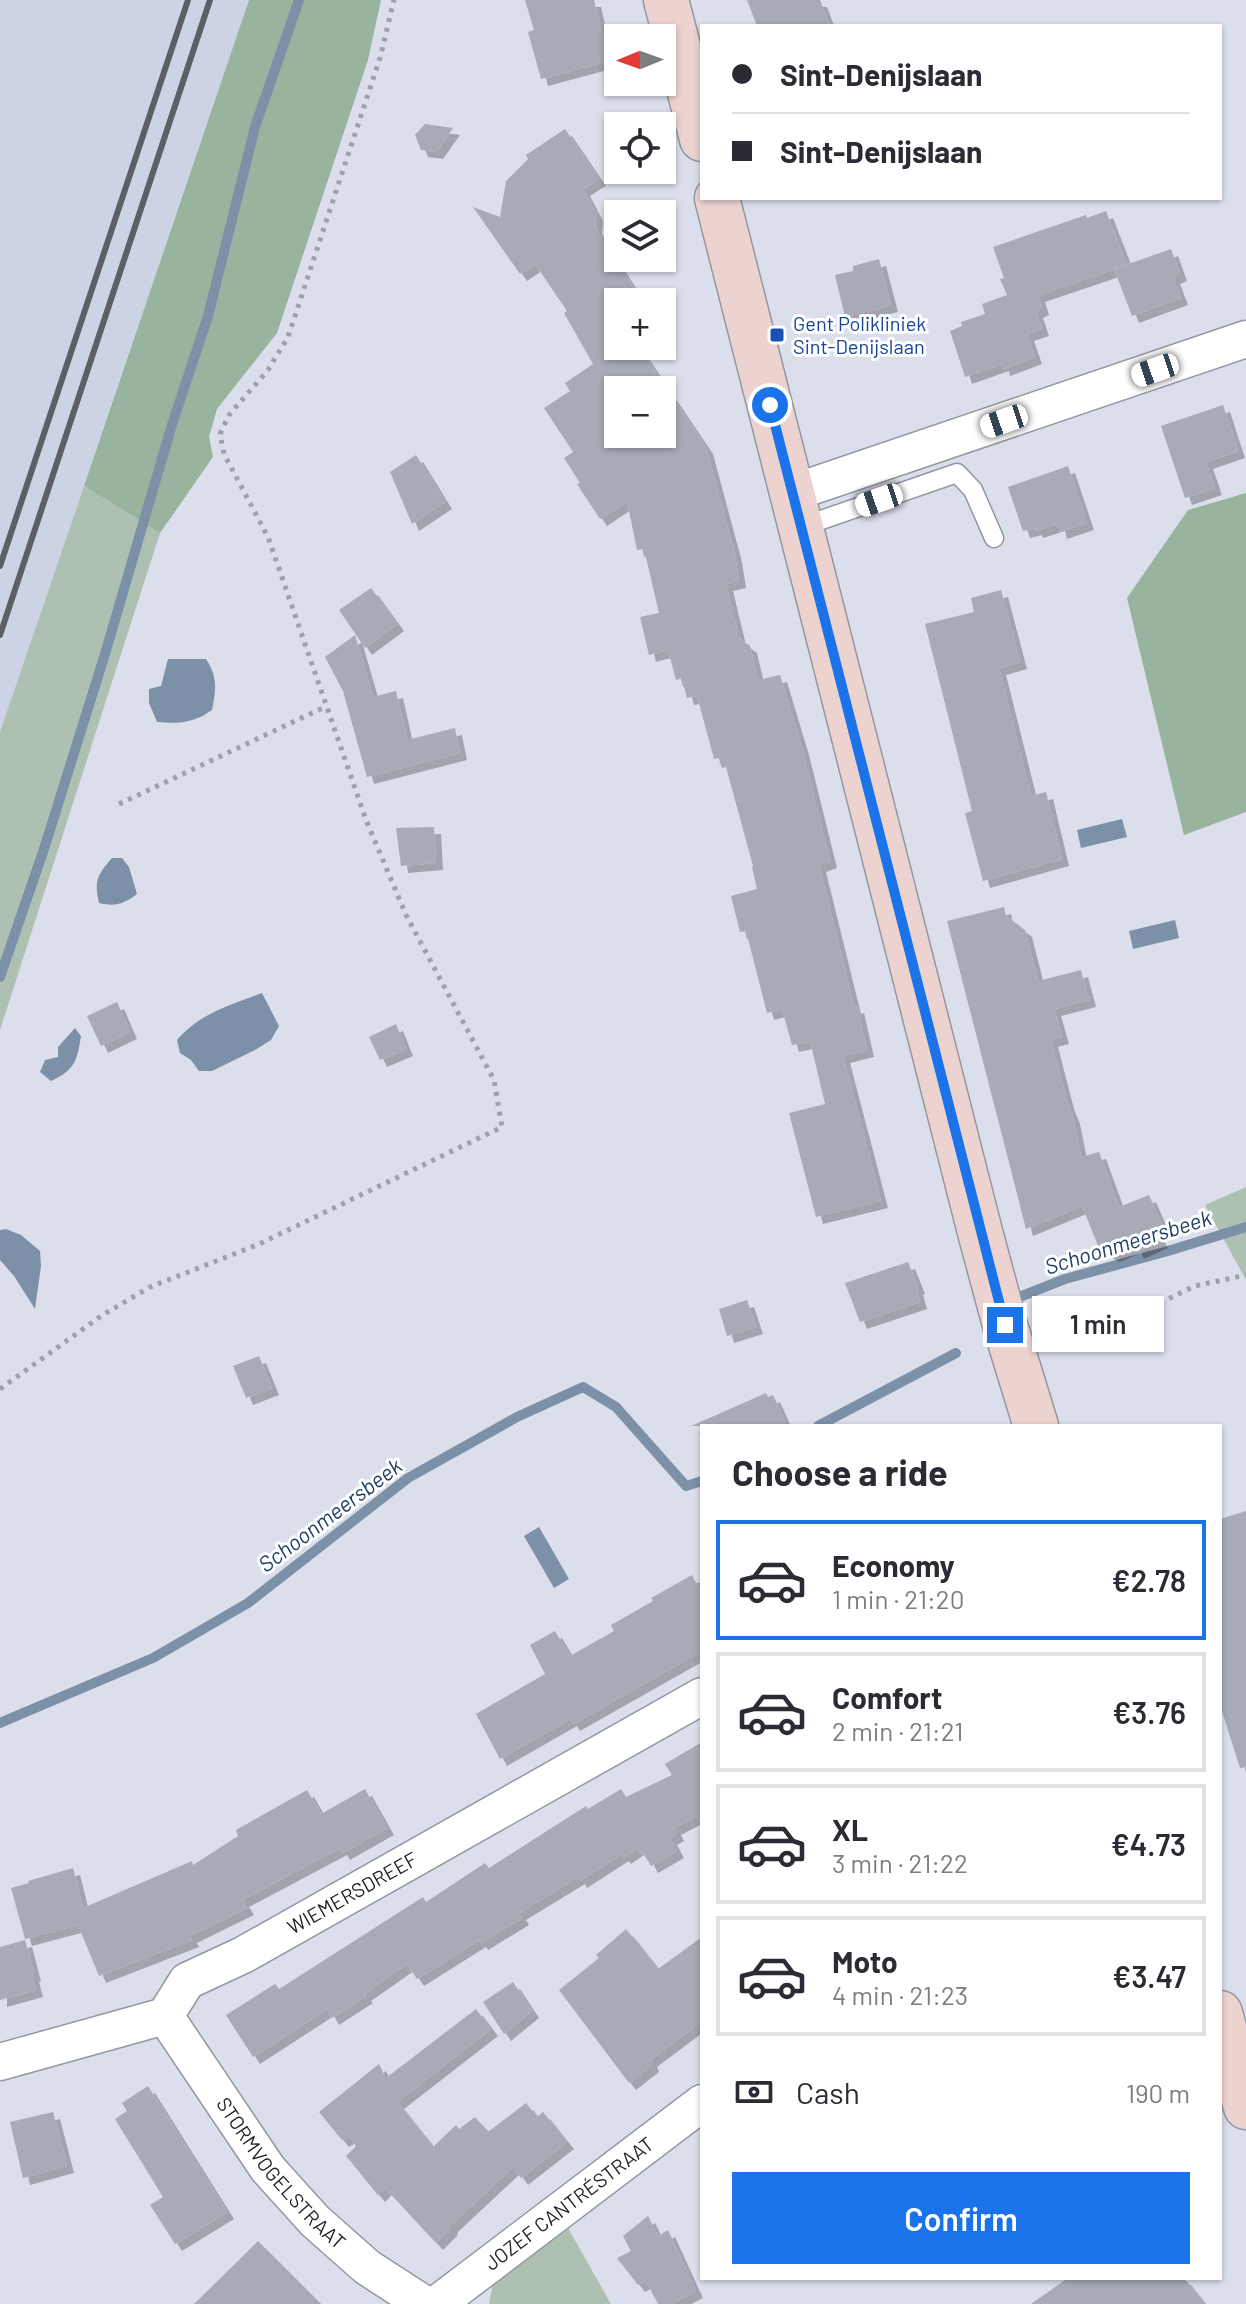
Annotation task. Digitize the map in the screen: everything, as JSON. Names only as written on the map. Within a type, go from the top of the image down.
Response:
[{"type":"street","points":[[666,0],[700,131]]},
{"type":"street","points":[[718,200],[1011,1347],[1035,1424]]},
{"type":"street","points":[[797,510],[1246,339]]},
{"type":"street","name":"WIEMERSDREEF","points":[[165,2016],[187,1981],[243,1955],[700,1697]]},
{"type":"street","points":[[0,2062],[165,2016]]},
{"type":"street","name":"STORMVOGELSTRAAT","points":[[165,2016],[268,2169],[315,2221],[367,2267],[424,2304]]},
{"type":"street","points":[[1222,2020],[1246,2107]]},
{"type":"street","name":"JOZEF CANTRÉSTRAAT","points":[[437,2304],[700,2105]]},
{"type":"lane","points":[[797,510],[957,473],[973,490],[994,538]]},
{"type":"path","points":[[0,1389],[101,1316],[150,1287],[257,1245],[502,1127],[494,1080],[406,915],[366,820],[268,537],[224,454],[220,434],[229,415],[268,370],[288,337],[380,58],[394,0]]},
{"type":"path","points":[[119,804],[327,706]]},
{"type":"path","points":[[1011,1347],[1125,1320],[1195,1286],[1246,1275]]},
{"type":"shaded area","points":[[0,0],[249,0],[0,732]]},
{"type":"shaded area","points":[[168,659],[206,659],[215,684],[212,710],[186,722],[157,722],[149,703],[149,689],[161,686]]},
{"type":"shaded area","points":[[1122,819],[1127,837],[1081,848],[1077,830]]},
{"type":"shaded area","points":[[112,858],[122,858],[129,867],[137,894],[119,904],[110,905],[99,903],[97,889],[98,879]]},
{"type":"shaded area","points":[[1175,920],[1179,938],[1133,949],[1129,931]]},
{"type":"shaded area","points":[[262,993],[279,1026],[271,1040],[212,1071],[199,1071],[191,1060],[180,1053],[177,1040],[196,1023],[216,1011]]},
{"type":"shaded area","points":[[75,1028],[81,1036],[76,1058],[70,1069],[51,1081],[40,1072],[45,1060],[58,1057],[58,1047]]},
{"type":"shaded area","points":[[0,1230],[21,1235],[40,1251],[35,1309],[0,1260]]},
{"type":"shaded area","points":[[539,1527],[569,1579],[554,1588],[524,1536]]},
{"type":"green space","points":[[249,0],[381,0],[368,60],[277,333],[217,409],[209,437],[213,457],[160,533],[84,486]]},
{"type":"green space","points":[[84,486],[160,533],[0,1030],[0,732]]},
{"type":"green space","points":[[1246,493],[1246,812],[1184,835],[1127,598],[1188,510]]},
{"type":"green space","points":[[1246,1187],[1246,1280],[1205,1205]]},
{"type":"green space","points":[[568,2228],[611,2304],[489,2304],[493,2284]]},
{"type":"building","points":[[525,0],[594,0],[604,44],[604,62],[541,79],[528,32],[534,30]]},
{"type":"building","points":[[747,0],[820,0],[829,24],[756,24]]},
{"type":"building","points":[[425,124],[453,128],[436,152],[421,150],[415,135]]},
{"type":"building","points":[[565,129],[599,179],[583,189],[596,214],[595,227],[604,241],[604,272],[623,272],[633,288],[604,288],[604,360],[647,360],[658,376],[604,376],[604,448],[676,448],[676,402],[706,447],[735,555],[739,581],[726,584],[739,638],[750,646],[758,680],[780,675],[830,861],[819,865],[867,1050],[843,1056],[881,1201],[816,1217],[789,1113],[825,1104],[810,1041],[792,1045],[782,1009],[767,1013],[746,931],[740,932],[731,896],[757,889],[726,767],[722,768],[719,758],[714,759],[697,696],[687,698],[682,678],[676,680],[668,650],[649,655],[640,617],[659,613],[644,549],[637,550],[627,501],[600,519],[564,458],[573,452],[544,408],[570,391],[565,383],[593,364],[564,313],[567,311],[535,264],[520,274],[473,207],[500,217],[506,181],[528,159],[526,155]]},
{"type":"building","points":[[1106,211],[1127,265],[1038,295],[1042,308],[1036,311],[1042,329],[1027,334],[1035,357],[1003,369],[1002,364],[965,377],[950,331],[962,326],[961,322],[985,314],[982,304],[1007,295],[993,247]]},
{"type":"building","points":[[1171,249],[1180,274],[1173,277],[1181,298],[1132,316],[1114,269]]},
{"type":"building","points":[[879,259],[891,305],[845,317],[835,275]]},
{"type":"building","points":[[1223,405],[1238,451],[1206,462],[1215,488],[1185,498],[1161,426]]},
{"type":"building","points":[[416,455],[445,502],[412,524],[390,472]]},
{"type":"building","points":[[1068,466],[1087,523],[1060,532],[1058,524],[1036,531],[1035,528],[1023,531],[1008,487]]},
{"type":"building","points":[[371,588],[397,624],[365,648],[339,610]]},
{"type":"building","points":[[1001,590],[1020,662],[999,668],[1031,796],[1046,792],[1062,859],[983,881],[965,813],[972,811],[925,624],[974,612],[971,598]]},
{"type":"building","points":[[355,635],[373,697],[396,691],[407,740],[455,728],[460,753],[367,777],[343,691],[325,657]]},
{"type":"building","points":[[434,827],[436,863],[401,866],[396,828]]},
{"type":"building","points":[[1004,907],[1006,916],[1025,930],[1038,981],[1081,970],[1089,1000],[1054,1009],[1062,1037],[1051,1040],[1081,1157],[1099,1152],[1119,1207],[1149,1195],[1165,1232],[1157,1234],[1161,1241],[1137,1252],[1134,1246],[1113,1255],[1099,1248],[1082,1206],[1026,1229],[947,921]]},
{"type":"building","points":[[117,1002],[130,1032],[101,1046],[87,1016]]},
{"type":"building","points":[[396,1024],[406,1049],[380,1060],[369,1037]]},
{"type":"building","points":[[908,1262],[920,1302],[860,1322],[845,1283]]},
{"type":"building","points":[[747,1300],[756,1327],[727,1336],[719,1309]]},
{"type":"building","points":[[259,1356],[272,1388],[246,1398],[233,1366]]},
{"type":"building","points":[[766,1393],[768,1397],[773,1395],[786,1424],[700,1424],[691,1426]]},
{"type":"building","points":[[1246,1511],[1246,1767],[1240,1768],[1222,1711],[1222,1518]]},
{"type":"building","points":[[692,1575],[700,1591],[700,1652],[573,1724],[570,1719],[500,1759],[476,1714],[545,1674],[530,1645],[555,1631],[570,1656],[614,1631],[611,1625],[653,1601],[651,1598]]},
{"type":"building","points":[[700,1743],[700,1821],[697,1816],[674,1828],[677,1834],[670,1838],[677,1851],[651,1866],[644,1853],[641,1854],[637,1848],[624,1857],[622,1854],[580,1881],[578,1877],[519,1913],[522,1918],[481,1943],[479,1940],[417,1979],[407,1964],[332,2018],[327,2009],[253,2057],[226,2015],[275,1984],[279,1989],[423,1897],[426,1902],[485,1863],[489,1868],[586,1806],[588,1809],[621,1789],[626,1797],[672,1775],[665,1764]]},
{"type":"building","points":[[365,1789],[387,1828],[343,1853],[340,1848],[242,1900],[247,1908],[190,1936],[192,1940],[99,1976],[78,1925],[25,1939],[11,1888],[73,1868],[83,1908],[192,1861],[193,1865],[238,1836],[236,1830],[307,1790],[321,1814]]},
{"type":"building","points":[[626,1929],[658,1969],[700,1938],[700,2022],[650,2060],[652,2065],[629,2083],[559,1990],[599,1958],[596,1955]]},
{"type":"building","points":[[25,1940],[36,1990],[0,2000],[0,1947]]},
{"type":"building","points":[[513,1982],[532,2011],[504,2034],[483,2002]]},
{"type":"building","points":[[476,2009],[491,2029],[397,2102],[433,2147],[456,2125],[459,2129],[475,2117],[488,2132],[526,2103],[537,2117],[543,2112],[567,2142],[521,2178],[513,2167],[436,2243],[385,2188],[378,2195],[346,2156],[356,2146],[349,2136],[342,2140],[319,2112],[379,2064],[386,2078]]},
{"type":"building","points":[[148,2086],[227,2212],[175,2244],[150,2205],[163,2197],[115,2119],[127,2111],[122,2103]]},
{"type":"building","points":[[53,2112],[67,2166],[23,2178],[10,2122]]},
{"type":"building","points":[[648,2216],[658,2236],[668,2230],[696,2291],[671,2304],[658,2304],[646,2281],[638,2285],[617,2258],[631,2251],[623,2236]]},
{"type":"building","points":[[258,2241],[321,2304],[194,2304],[240,2259]]},
{"type":"building","points":[[1065,2280],[1186,2280],[1205,2304],[1031,2304]]},
{"type":"waterway","points":[[0,977],[105,654],[171,428],[208,316],[255,127],[299,0]]},
{"type":"waterway","name":"Schoonmeersbeek","points":[[1022,1296],[1065,1279],[1246,1227]]},
{"type":"waterway","name":"Schoonmeersbeek","points":[[822,1424],[956,1353]]},
{"type":"waterway","name":"Schoonmeersbeek","points":[[0,1723],[153,1658],[248,1603],[408,1478],[517,1417],[583,1387],[616,1407],[686,1486],[700,1482]]},
{"type":"railway","points":[[0,566],[188,0]]},
{"type":"railway","points":[[0,635],[210,0]]},
{"type":"place","name":"Gent Polikliniek Sint-Denijslaan","points":[[777,335]]},
{"type":"route","points":[[770,405],[1005,1325]]}]
